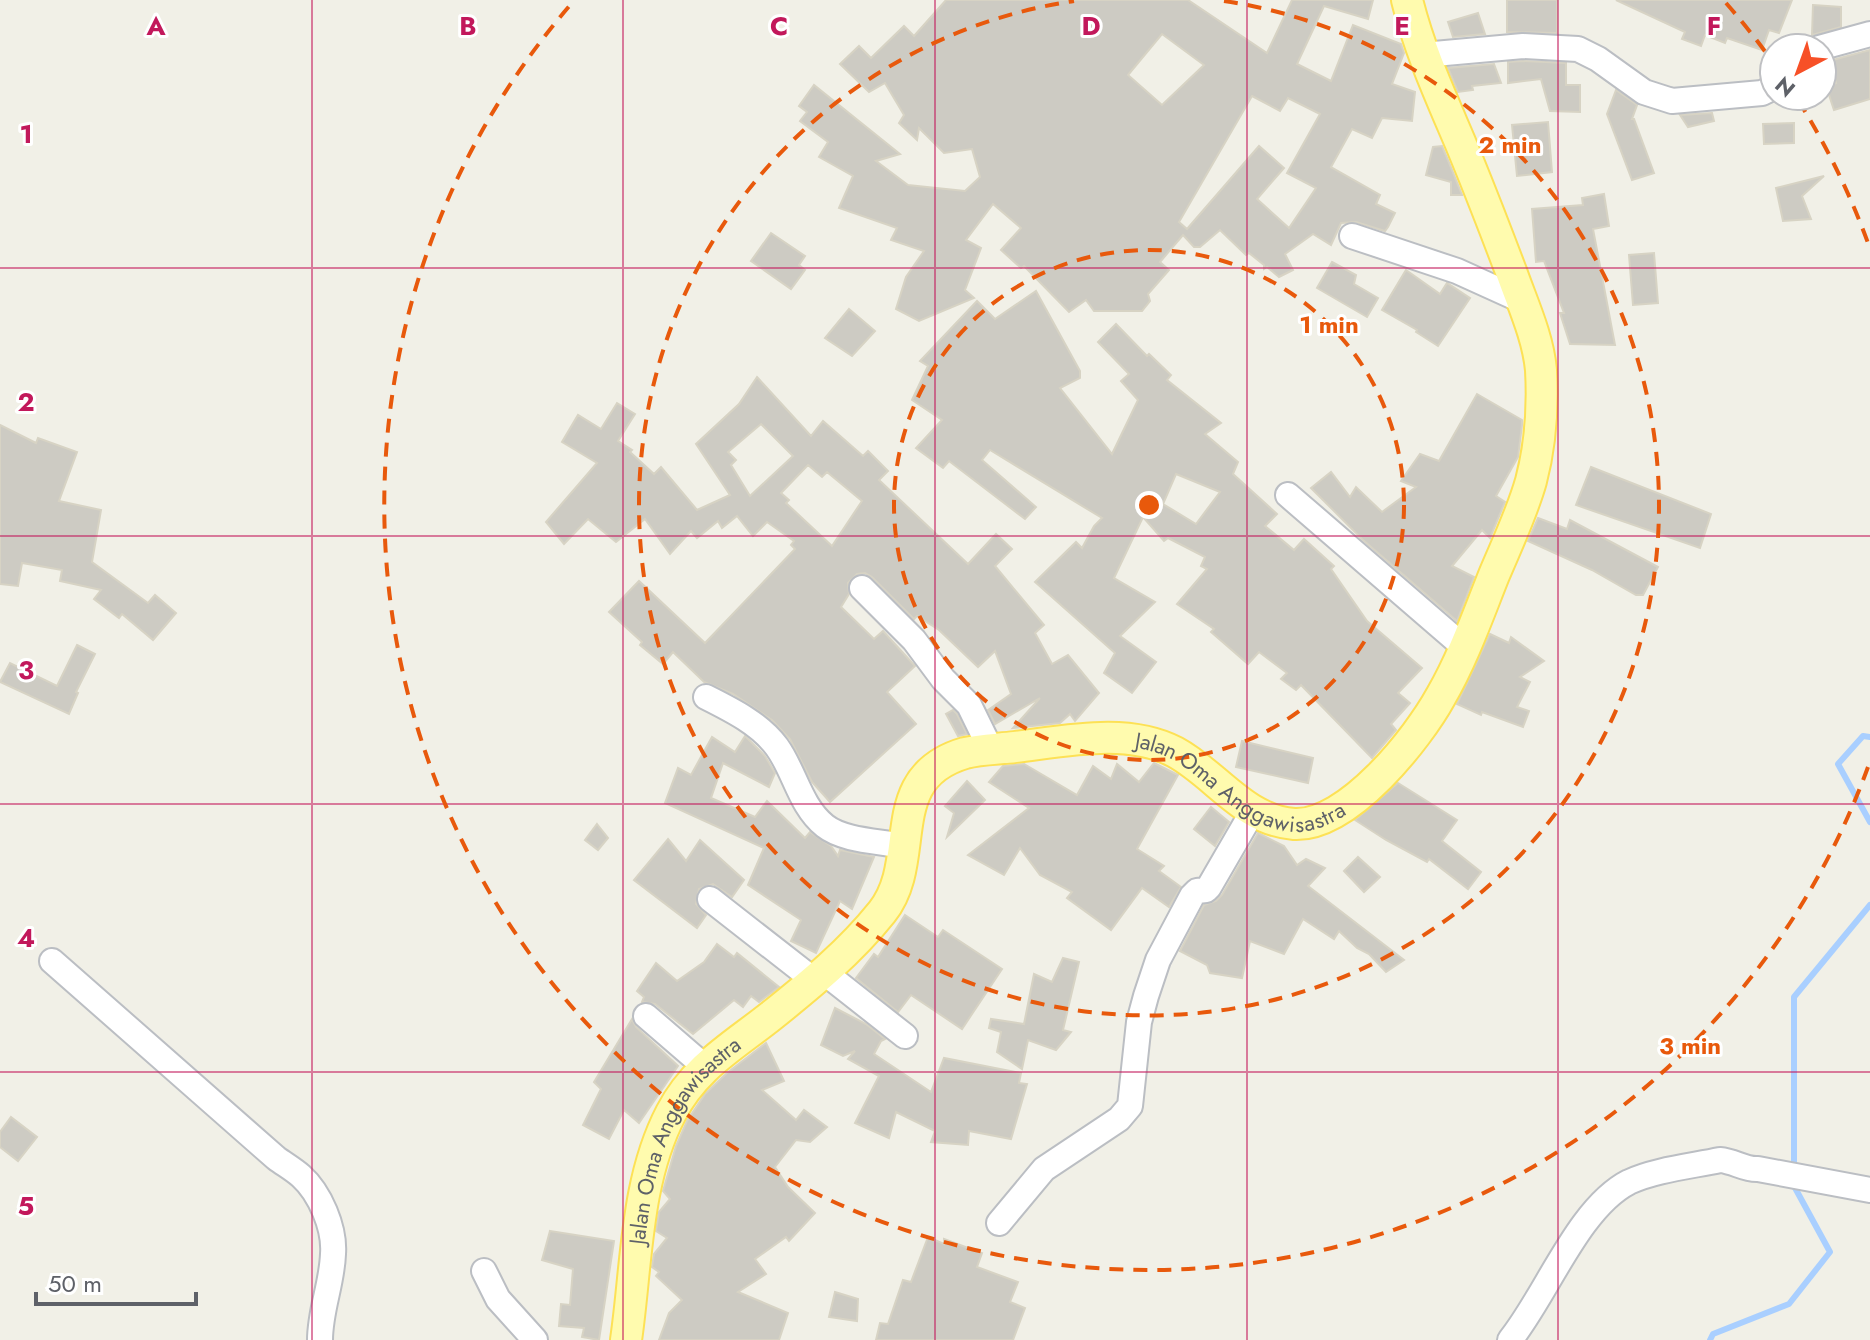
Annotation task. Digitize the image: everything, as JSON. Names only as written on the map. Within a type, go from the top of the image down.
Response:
[{"type":"main road","name":"Jalan Oma Anggawisastra","points":[[626,1340],[645,1187],[668,1119],[680,1097],[704,1066],[820,977],[886,907],[900,875],[913,794],[935,767],[967,753],[1085,740],[1139,740],[1173,751],[1253,811],[1271,819],[1298,824],[1320,819],[1351,802],[1382,774],[1419,730],[1442,695],[1523,504],[1535,464],[1541,368],[1521,300],[1483,196],[1423,55],[1407,0]]},
{"type":"street","points":[[1838,43],[1870,34]]},
{"type":"street","points":[[1423,55],[1523,46],[1578,49],[1598,59],[1644,92],[1672,101],[1758,93]]},
{"type":"street","points":[[1352,236],[1457,271],[1521,300]]},
{"type":"street","points":[[1288,495],[1464,647]]},
{"type":"street","points":[[862,588],[914,640],[943,679],[969,705],[991,750]]},
{"type":"street","points":[[706,697],[759,728],[781,754],[796,785],[825,826],[851,836],[903,846]]},
{"type":"street","points":[[999,1223],[1044,1169],[1119,1119],[1130,1106],[1139,1022],[1158,960],[1192,896],[1209,887],[1253,811]]},
{"type":"street","points":[[710,899],[905,1036]]},
{"type":"street","points":[[52,961],[313,1189],[328,1224],[333,1254],[320,1317],[320,1340]]},
{"type":"street","points":[[646,1016],[704,1066]]},
{"type":"street","points":[[1510,1340],[1586,1222],[1611,1194],[1639,1178],[1720,1160],[1733,1162],[1748,1170],[1870,1190]]},
{"type":"street","points":[[484,1271],[498,1299],[535,1340]]},
{"type":"building","points":[[946,0],[1188,0],[1267,53],[1292,0],[1373,0],[1368,19],[1324,6],[1297,64],[1331,81],[1353,25],[1401,44],[1404,53],[1392,84],[1415,92],[1412,121],[1382,118],[1372,138],[1352,129],[1331,167],[1380,195],[1376,204],[1395,213],[1385,231],[1356,222],[1341,223],[1331,245],[1313,234],[1285,254],[1293,270],[1279,277],[1267,267],[1264,269],[1264,265],[1249,253],[1246,255],[1220,230],[1200,247],[1194,247],[1183,235],[1160,262],[1169,270],[1148,294],[1150,301],[1142,311],[1094,311],[1086,300],[1069,312],[1024,266],[1021,268],[1001,250],[1021,228],[993,204],[966,240],[981,248],[965,290],[974,298],[919,321],[896,309],[906,277],[924,251],[891,240],[897,228],[839,208],[853,176],[819,157],[828,142],[800,121],[807,112],[799,106],[814,85],[900,154],[876,161],[908,185],[965,191],[980,177],[972,149],[944,153],[919,128],[917,140],[899,123],[904,115],[885,83],[869,92],[840,64],[859,46],[871,58],[904,26],[914,36]],"holes":[[[1162,34],[1204,65],[1162,105],[1128,75]],[[1252,96],[1280,111],[1288,98],[1320,114],[1287,173],[1316,188],[1289,228],[1257,199],[1284,168],[1259,146],[1187,229],[1179,222]]]},
{"type":"building","points":[[1507,0],[1557,0],[1557,33],[1507,32]]},
{"type":"building","points":[[1616,0],[1792,0],[1779,32],[1758,32],[1758,49],[1727,38],[1725,43],[1705,35],[1701,46],[1682,39],[1685,32]]},
{"type":"building","points":[[1813,5],[1841,7],[1841,27],[1812,32]]},
{"type":"building","points":[[1478,13],[1485,34],[1453,37],[1448,22]]},
{"type":"building","points":[[1870,50],[1870,99],[1838,109],[1838,59]]},
{"type":"building","points":[[1508,62],[1566,63],[1566,85],[1580,85],[1580,112],[1550,111],[1541,79],[1508,83]]},
{"type":"building","points":[[1494,64],[1501,83],[1472,86],[1473,90],[1458,92],[1448,68]]},
{"type":"building","points":[[1616,90],[1637,105],[1632,119],[1654,173],[1632,180],[1607,114]]},
{"type":"building","points":[[1712,113],[1714,121],[1688,127],[1680,115]]},
{"type":"building","points":[[1548,122],[1552,172],[1517,176],[1512,125]]},
{"type":"building","points":[[1794,123],[1794,143],[1764,144],[1763,124]]},
{"type":"building","points":[[1442,146],[1462,195],[1451,195],[1451,182],[1426,175],[1433,147]]},
{"type":"building","points":[[1824,176],[1802,196],[1811,219],[1783,221],[1776,188]]},
{"type":"building","points":[[1604,194],[1609,226],[1593,229],[1615,345],[1570,344],[1560,313],[1564,313],[1544,261],[1536,262],[1532,209],[1583,205],[1582,198]]},
{"type":"building","points":[[771,233],[805,256],[799,265],[805,270],[791,289],[751,261]]},
{"type":"building","points":[[1654,253],[1658,303],[1633,305],[1629,255]]},
{"type":"building","points":[[1332,262],[1356,275],[1354,284],[1378,298],[1367,317],[1317,288]]},
{"type":"building","points":[[1406,270],[1440,294],[1447,283],[1470,298],[1438,346],[1382,310]]},
{"type":"building","points":[[1036,291],[1080,371],[1080,378],[1060,388],[1112,454],[1138,400],[1121,381],[1129,374],[1098,342],[1116,324],[1171,375],[1167,380],[1221,423],[1205,434],[1238,462],[1233,474],[1277,514],[1265,526],[1294,550],[1304,539],[1334,566],[1331,569],[1367,621],[1422,668],[1398,693],[1410,703],[1391,724],[1396,730],[1372,758],[1301,685],[1296,690],[1281,679],[1287,673],[1259,652],[1248,664],[1211,632],[1214,629],[1177,604],[1207,569],[1201,566],[1205,557],[1168,538],[1164,541],[1143,517],[1114,578],[1155,602],[1120,636],[1156,662],[1132,693],[1104,673],[1115,653],[1035,582],[1076,542],[1082,548],[1102,518],[990,450],[982,460],[1036,507],[1025,519],[949,461],[943,468],[916,448],[942,420],[912,400],[928,366],[920,361],[977,301],[995,319]],"holes":[[[1176,474],[1220,492],[1196,524],[1163,504]]]},
{"type":"building","points":[[849,309],[875,331],[852,356],[825,338]]},
{"type":"building","points":[[757,377],[811,436],[823,421],[863,456],[868,451],[888,471],[879,480],[968,564],[996,534],[1012,549],[995,566],[1044,625],[1035,633],[1052,664],[1068,655],[1099,693],[1075,721],[1070,714],[1060,723],[1013,728],[1040,698],[995,724],[988,710],[1011,694],[995,651],[978,667],[939,630],[917,616],[914,619],[872,577],[865,573],[857,574],[848,583],[849,594],[841,607],[874,639],[883,631],[915,666],[887,692],[916,724],[830,802],[812,782],[790,739],[772,720],[733,694],[704,682],[673,652],[663,664],[640,645],[642,642],[609,612],[639,581],[705,643],[795,549],[791,545],[794,541],[767,522],[753,536],[737,516],[722,528],[718,521],[697,538],[691,531],[670,554],[645,519],[616,542],[588,519],[564,544],[546,522],[597,463],[562,442],[578,415],[601,429],[617,403],[635,414],[618,441],[632,450],[630,452],[654,474],[661,467],[697,510],[730,495],[696,444],[739,404]],"holes":[[[761,424],[793,456],[750,496],[731,465],[736,460],[728,452]],[[808,465],[822,477],[827,472],[862,501],[832,546],[786,503],[789,500],[781,493]]]},
{"type":"building","points":[[1477,394],[1522,420],[1522,425],[1518,457],[1496,496],[1505,502],[1490,538],[1482,530],[1452,566],[1474,577],[1457,621],[1363,540],[1311,488],[1331,472],[1350,497],[1356,487],[1382,512],[1416,487],[1401,481],[1420,454],[1439,461]]},
{"type":"building","points":[[0,425],[36,443],[38,438],[77,452],[59,501],[101,510],[92,562],[148,603],[155,595],[176,613],[153,640],[122,614],[119,618],[94,599],[101,590],[60,581],[62,570],[22,563],[18,586],[0,584]]},
{"type":"building","points":[[1591,467],[1711,514],[1700,548],[1576,505]]},
{"type":"building","points":[[1538,518],[1567,529],[1570,520],[1658,567],[1643,595],[1636,595],[1592,570],[1528,541]]},
{"type":"building","points":[[1490,634],[1509,643],[1511,637],[1544,661],[1520,677],[1530,682],[1517,707],[1529,711],[1523,727],[1482,712],[1481,715],[1457,704]]},
{"type":"building","points":[[77,645],[95,654],[69,714],[0,682],[10,663],[57,686]]},
{"type":"building","points":[[953,710],[967,734],[958,736],[946,714]]},
{"type":"building","points":[[745,736],[765,756],[775,773],[769,787],[723,763],[711,798],[755,817],[767,801],[805,838],[810,832],[831,846],[838,856],[840,850],[874,857],[852,909],[840,901],[816,953],[791,941],[801,920],[748,885],[764,848],[665,803],[678,768],[691,775],[712,737],[735,752]]},
{"type":"building","points":[[1242,741],[1313,758],[1308,783],[1236,767]]},
{"type":"building","points":[[1154,763],[1178,775],[1137,849],[1164,866],[1159,871],[1181,887],[1169,907],[1142,888],[1111,930],[1067,898],[1072,892],[1040,875],[1020,848],[1004,875],[968,855],[1029,808],[989,782],[1003,766],[1024,764],[1077,795],[1093,766],[1111,779],[1117,764],[1139,782]]},
{"type":"building","points":[[967,781],[985,800],[947,837],[954,813],[945,806]]},
{"type":"building","points":[[1398,783],[1457,820],[1442,841],[1481,872],[1468,889],[1429,859],[1427,862],[1355,820]]},
{"type":"building","points":[[1211,807],[1229,822],[1215,846],[1194,829]]},
{"type":"building","points":[[597,824],[608,838],[598,850],[585,840]]},
{"type":"building","points":[[1258,833],[1284,846],[1297,865],[1306,859],[1325,868],[1308,886],[1404,960],[1386,972],[1339,931],[1334,939],[1303,919],[1284,954],[1250,941],[1242,978],[1210,973],[1207,965],[1180,951],[1204,905],[1222,895]]},
{"type":"building","points":[[668,839],[686,861],[700,840],[744,880],[732,897],[713,884],[699,889],[696,904],[706,915],[697,928],[634,880]]},
{"type":"building","points":[[1358,857],[1380,877],[1364,892],[1344,871]]},
{"type":"building","points":[[905,915],[938,937],[943,930],[1002,969],[962,1029],[911,995],[898,1012],[856,978],[874,954],[878,957]]},
{"type":"building","points":[[717,944],[734,957],[737,953],[779,987],[759,1002],[751,996],[743,1007],[734,1000],[693,1034],[655,1004],[642,1002],[644,997],[637,991],[656,963],[677,981],[704,962]]},
{"type":"building","points":[[1063,958],[1079,962],[1063,1030],[1071,1032],[1056,1050],[1028,1040],[1022,1069],[997,1052],[1001,1032],[989,1028],[991,1019],[1024,1024],[1034,974],[1052,982]]},
{"type":"building","points":[[835,1008],[866,1024],[885,1039],[874,1054],[931,1092],[944,1058],[1021,1073],[1019,1083],[1027,1084],[1011,1139],[969,1131],[968,1145],[931,1142],[935,1131],[896,1112],[889,1138],[855,1123],[879,1076],[848,1059],[855,1051],[843,1056],[821,1045]]},
{"type":"building","points":[[632,1019],[636,1027],[678,1066],[639,1123],[624,1110],[609,1139],[583,1125],[601,1089],[594,1082]]},
{"type":"building","points":[[766,1043],[784,1081],[762,1090],[796,1120],[804,1110],[827,1127],[810,1142],[796,1140],[775,1167],[788,1187],[815,1213],[789,1241],[786,1237],[755,1259],[766,1274],[738,1292],[788,1313],[779,1340],[659,1340],[669,1313],[682,1300],[656,1276],[659,1272],[652,1267],[654,1254],[667,1238],[656,1231],[659,1212],[670,1199],[663,1191],[676,1146],[687,1121],[705,1094]]},
{"type":"building","points":[[11,1117],[37,1137],[18,1161],[0,1147],[0,1132]]},
{"type":"building","points":[[550,1231],[614,1241],[599,1340],[582,1337],[584,1328],[559,1326],[561,1304],[570,1305],[573,1269],[542,1260]]},
{"type":"building","points":[[928,1237],[944,1244],[944,1239],[982,1253],[977,1267],[1018,1282],[1010,1302],[1025,1308],[1013,1340],[876,1340],[880,1323],[888,1324],[903,1280],[911,1282]]},
{"type":"building","points":[[835,1292],[858,1299],[857,1321],[829,1317]]},
{"type":"waterway","points":[[1870,737],[1863,736],[1838,764],[1870,822]]},
{"type":"waterway","points":[[1794,1170],[1794,997],[1870,905]]},
{"type":"waterway","points":[[1710,1340],[1713,1334],[1789,1304],[1830,1252],[1794,1181]]}]
